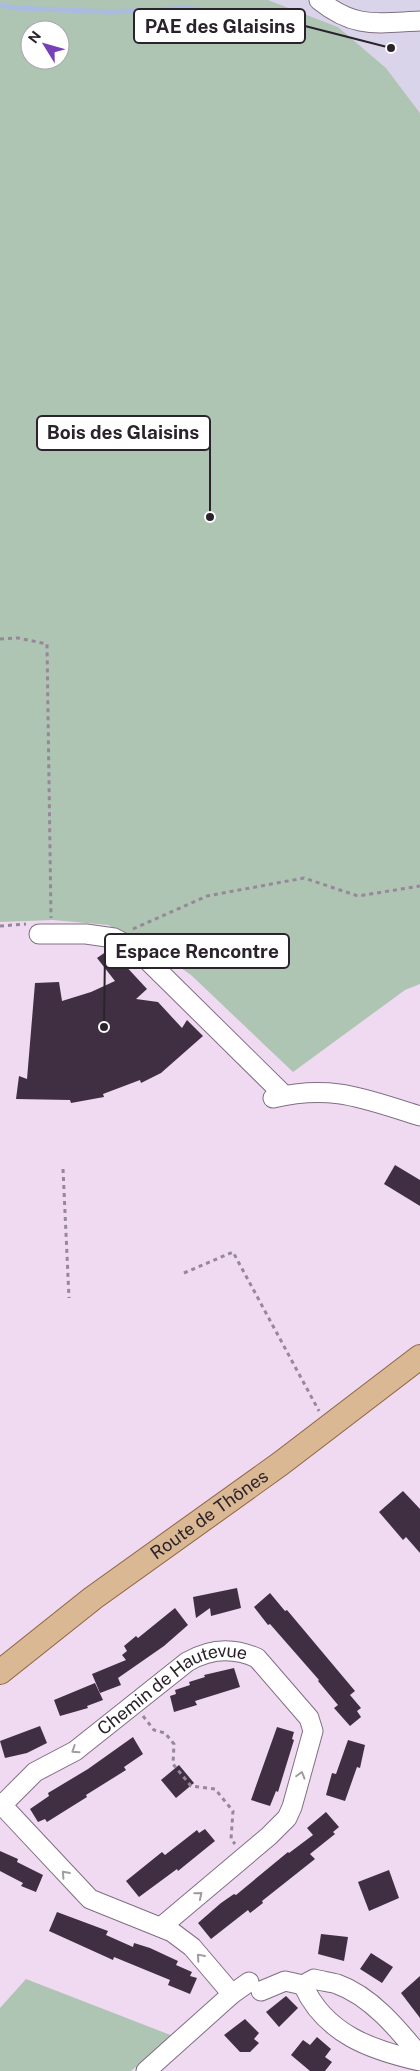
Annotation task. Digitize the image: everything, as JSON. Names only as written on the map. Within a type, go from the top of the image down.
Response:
[{"type":"main road","name":"Route de Thônes","points":[[0,1672],[93,1598],[328,1427],[420,1357]]},
{"type":"street","points":[[319,0],[340,15],[358,22],[420,21]]},
{"type":"street","points":[[45,934],[86,934],[114,938],[144,956],[279,1096],[313,1090],[335,1092],[420,1116]]},
{"type":"street","name":"Chemin de Hautevue","points":[[161,1926],[245,1856],[278,1826],[292,1807],[313,1731],[309,1718],[257,1658],[247,1653],[222,1650],[200,1654],[187,1662],[75,1751],[36,1772],[1,1803],[90,1899],[102,1906],[161,1926],[192,1947],[232,1994]]},
{"type":"street","points":[[146,2071],[232,1994],[255,1986],[285,1981],[303,1986],[314,1980],[337,1984],[359,1996],[396,2027],[420,2056]]},
{"type":"street","points":[[303,1986],[311,2003],[329,2023],[349,2037],[393,2055],[420,2061]]},
{"type":"path","points":[[0,639],[18,638],[47,644],[45,934]]},
{"type":"path","points":[[114,938],[207,896],[304,878],[358,896],[420,886]]},
{"type":"path","points":[[63,1169],[68,1298]]},
{"type":"path","points":[[184,1273],[233,1252],[328,1427]]},
{"type":"path","points":[[133,1705],[154,1730],[165,1733],[174,1744],[173,1764],[191,1786],[215,1789],[233,1811],[231,1839],[245,1856]]},
{"type":"shaded area","points":[[268,0],[420,0],[420,113],[386,68],[338,27]]},
{"type":"green space","points":[[0,0],[268,0],[338,27],[386,68],[420,113],[420,984],[405,990],[293,1072],[191,975],[150,946],[108,925],[53,920],[0,922]]},
{"type":"green space","points":[[26,1979],[173,2036],[131,2071],[0,2071],[0,2008]]},
{"type":"building","points":[[110,949],[147,989],[136,999],[158,1002],[182,1028],[187,1020],[203,1036],[161,1073],[141,1083],[140,1080],[103,1094],[104,1097],[71,1103],[70,1100],[16,1099],[19,1076],[27,1079],[35,983],[59,982],[62,1001],[91,992],[115,981],[97,958]]},
{"type":"building","points":[[395,1165],[420,1180],[420,1206],[384,1184]]},
{"type":"building","points":[[403,1491],[420,1509],[420,1553],[406,1537],[403,1540],[379,1512]]},
{"type":"building","points":[[237,1588],[241,1608],[211,1616],[210,1608],[196,1618],[193,1597]]},
{"type":"building","points":[[270,1593],[285,1611],[287,1610],[355,1691],[350,1695],[361,1708],[357,1711],[361,1717],[350,1726],[334,1708],[338,1705],[319,1680],[270,1624],[268,1625],[254,1607]]},
{"type":"building","points":[[175,1608],[188,1625],[164,1646],[118,1678],[121,1685],[100,1693],[92,1674],[126,1660],[122,1655],[127,1651],[124,1646],[136,1636],[138,1638]]},
{"type":"building","points":[[234,1668],[240,1687],[195,1701],[197,1705],[174,1712],[170,1696],[176,1694],[175,1690],[190,1685],[189,1682],[205,1677],[204,1675]]},
{"type":"building","points":[[95,1683],[103,1700],[87,1706],[88,1708],[60,1716],[54,1700]]},
{"type":"building","points":[[40,1726],[47,1743],[27,1753],[5,1758],[0,1741]]},
{"type":"building","points":[[277,1727],[294,1732],[292,1739],[294,1740],[278,1792],[276,1791],[270,1806],[251,1800]]},
{"type":"building","points":[[133,1737],[143,1754],[124,1767],[126,1770],[47,1822],[45,1819],[38,1822],[30,1809],[49,1796],[48,1793],[88,1769]]},
{"type":"building","points":[[348,1740],[365,1745],[360,1768],[357,1767],[345,1801],[326,1795],[332,1773],[336,1774]]},
{"type":"building","points":[[179,1765],[194,1783],[176,1798],[161,1780]]},
{"type":"building","points":[[326,1812],[339,1827],[333,1832],[335,1834],[310,1854],[315,1859],[262,1901],[263,1903],[250,1913],[248,1910],[211,1939],[198,1923],[221,1903],[234,1894],[236,1895],[288,1852],[313,1835],[307,1828]]},
{"type":"building","points":[[205,1829],[215,1841],[178,1871],[177,1869],[139,1897],[126,1881],[162,1852],[165,1855],[197,1830],[199,1833]]},
{"type":"building","points":[[0,1851],[18,1859],[17,1862],[43,1875],[36,1892],[21,1886],[23,1883],[0,1871]]},
{"type":"building","points":[[389,1870],[399,1898],[369,1911],[358,1882]]},
{"type":"building","points":[[57,1912],[108,1931],[106,1935],[133,1947],[134,1943],[178,1961],[176,1965],[192,1972],[190,1976],[197,1978],[190,1994],[168,1985],[170,1980],[114,1957],[113,1960],[49,1931]]},
{"type":"building","points":[[321,1934],[348,1937],[344,1961],[318,1954]]},
{"type":"building","points":[[371,1953],[393,1967],[382,1983],[360,1969]]},
{"type":"building","points":[[420,1976],[420,2018],[401,1993]]},
{"type":"building","points":[[286,1996],[298,2008],[279,2027],[266,2012]]},
{"type":"building","points":[[245,2019],[259,2033],[254,2039],[259,2043],[250,2052],[240,2052],[224,2035]]},
{"type":"building","points":[[317,2037],[331,2049],[325,2057],[332,2062],[325,2071],[310,2071],[291,2055],[303,2040],[310,2045]]},
{"type":"waterway","points":[[0,5],[15,8],[111,12],[189,8],[287,31]]},
{"type":"place","name":"PAE des Glaisins","points":[[391,48]]},
{"type":"place","name":"Bois des Glaisins","points":[[210,517]]},
{"type":"place","name":"Espace Rencontre","points":[[104,1027]]}]
